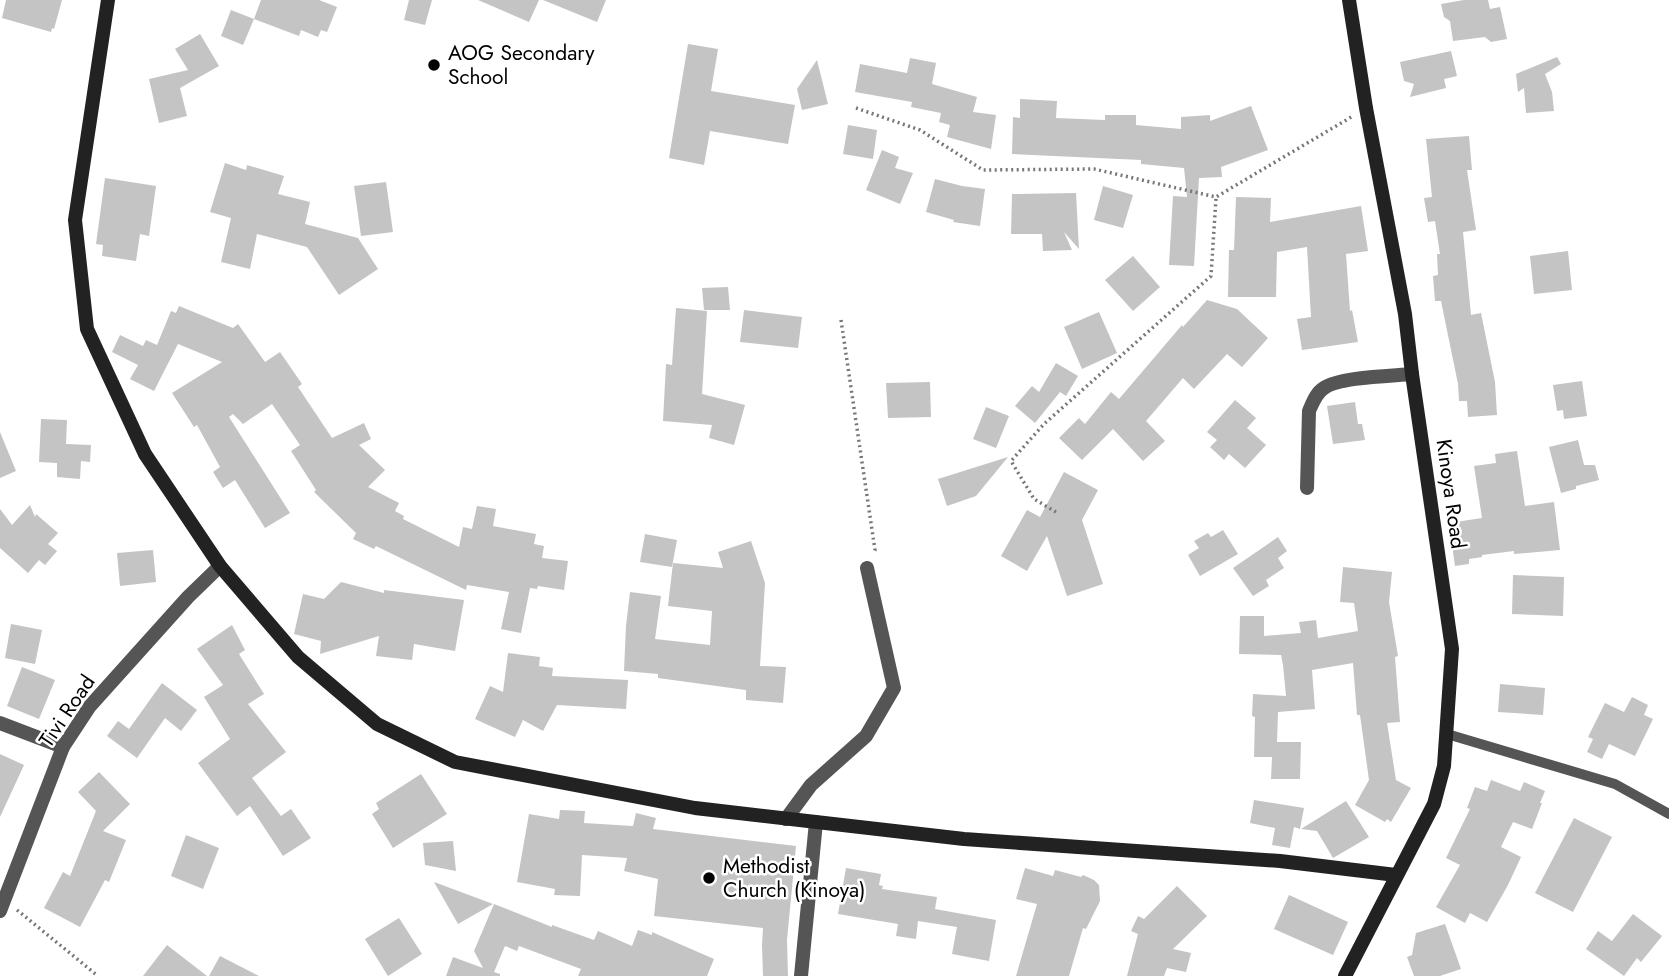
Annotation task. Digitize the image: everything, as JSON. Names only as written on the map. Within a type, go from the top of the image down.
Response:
[{"type":"street","points":[[108,0],[75,220],[87,329],[145,454],[220,566],[298,657],[377,724],[455,762],[695,808],[964,839],[1280,861],[1396,875]]},
{"type":"street","name":"Kinoya Road","points":[[1345,976],[1434,804],[1444,766],[1452,649],[1405,314],[1366,108],[1349,0]]},
{"type":"street","points":[[1307,488],[1309,411],[1322,389],[1335,382],[1412,374]]},
{"type":"street","name":"Tivi Road","points":[[2,905],[63,747],[90,706],[188,597],[220,566]]},
{"type":"street","points":[[786,819],[811,785],[866,736],[894,688],[867,568]]},
{"type":"street","points":[[0,723],[63,747]]},
{"type":"street","points":[[801,976],[816,822]]},
{"type":"lane","points":[[1447,734],[1615,784],[1669,814]]},
{"type":"path","points":[[856,108],[920,130],[983,170],[1094,169],[1216,197],[1366,108]]},
{"type":"path","points":[[1056,512],[1034,499],[1011,461],[1044,424],[1211,276],[1216,197]]},
{"type":"path","points":[[841,320],[875,550],[867,568]]},
{"type":"path","points":[[2,905],[98,976]]},
{"type":"building","points":[[6,0],[62,0],[54,29],[52,28],[51,32],[2,18]]},
{"type":"building","points":[[261,0],[319,0],[337,7],[327,32],[321,30],[318,37],[301,30],[299,36],[254,19]]},
{"type":"building","points":[[409,0],[432,0],[425,25],[404,20]]},
{"type":"building","points":[[478,0],[539,0],[529,22]]},
{"type":"building","points":[[543,0],[606,0],[597,22]]},
{"type":"building","points":[[1488,0],[1490,9],[1500,7],[1507,39],[1491,42],[1485,37],[1453,41],[1450,21],[1444,17],[1441,4]]},
{"type":"building","points":[[231,10],[254,19],[243,45],[221,36]]},
{"type":"building","points":[[200,34],[219,66],[180,88],[187,116],[159,123],[149,79],[188,70],[175,49]]},
{"type":"building","points":[[688,44],[718,49],[711,91],[795,105],[788,144],[710,131],[704,165],[669,158]]},
{"type":"building","points":[[1451,51],[1457,76],[1444,79],[1446,88],[1410,97],[1414,84],[1404,81],[1400,62]]},
{"type":"building","points":[[1557,57],[1561,64],[1545,74],[1552,92],[1554,111],[1526,113],[1524,88],[1518,92],[1516,74]]},
{"type":"building","points":[[910,58],[936,63],[932,84],[977,97],[973,112],[996,115],[991,149],[947,137],[950,125],[939,122],[941,113],[911,107],[912,102],[855,92],[860,64],[907,73]]},
{"type":"building","points":[[817,60],[828,104],[802,110],[797,89]]},
{"type":"building","points":[[1020,99],[1057,101],[1056,118],[1105,120],[1105,115],[1136,115],[1136,125],[1181,129],[1181,117],[1210,115],[1210,121],[1251,106],[1268,150],[1221,167],[1222,177],[1199,178],[1194,266],[1169,265],[1173,196],[1187,197],[1184,168],[1141,164],[1141,160],[1012,154],[1013,117],[1020,118]]},
{"type":"building","points":[[848,125],[877,130],[873,159],[843,154]]},
{"type":"building","points":[[1469,136],[1472,170],[1467,170],[1476,230],[1463,232],[1471,315],[1481,313],[1495,382],[1497,415],[1468,417],[1467,401],[1459,401],[1441,301],[1435,301],[1433,276],[1438,275],[1437,254],[1440,254],[1435,221],[1428,222],[1424,198],[1432,197],[1426,139]]},
{"type":"building","points":[[882,150],[899,157],[895,168],[913,173],[900,204],[866,190]]},
{"type":"building","points":[[225,163],[246,170],[247,165],[284,176],[278,194],[310,202],[305,224],[358,238],[378,269],[339,295],[307,247],[257,234],[250,269],[221,262],[231,218],[210,212]]},
{"type":"building","points":[[105,178],[156,186],[149,236],[140,234],[136,261],[102,256],[103,245],[96,244]]},
{"type":"building","points":[[935,179],[985,189],[980,226],[953,222],[954,220],[926,212]]},
{"type":"building","points":[[386,182],[393,232],[361,236],[354,186]]},
{"type":"building","points":[[1103,186],[1133,195],[1123,228],[1094,220]]},
{"type":"building","points":[[1076,193],[1079,249],[1064,232],[1072,250],[1043,251],[1042,234],[1011,234],[1012,194]]},
{"type":"building","points":[[1236,197],[1271,198],[1270,222],[1361,206],[1368,251],[1346,254],[1350,311],[1352,310],[1358,342],[1302,350],[1297,319],[1311,317],[1307,247],[1277,252],[1276,297],[1228,297],[1229,250],[1234,250]]},
{"type":"building","points":[[1568,251],[1572,290],[1534,294],[1530,256]]},
{"type":"building","points":[[1133,256],[1160,287],[1133,311],[1105,280]]},
{"type":"building","points":[[728,287],[730,310],[704,310],[702,288]]},
{"type":"building","points":[[1207,300],[1237,309],[1268,338],[1242,367],[1227,354],[1194,389],[1183,378],[1146,421],[1165,441],[1143,461],[1113,429],[1082,460],[1059,438],[1079,418],[1085,424],[1111,392],[1119,399]]},
{"type":"building","points":[[179,306],[233,328],[238,324],[265,362],[280,352],[302,384],[298,387],[332,438],[364,423],[371,439],[359,445],[385,470],[368,487],[399,503],[395,511],[404,516],[403,519],[459,547],[463,527],[472,529],[477,506],[496,509],[493,526],[536,534],[534,544],[544,546],[542,558],[568,561],[564,590],[538,586],[537,589],[530,588],[521,633],[501,629],[509,592],[467,585],[466,590],[376,546],[374,549],[353,539],[356,533],[314,492],[316,490],[291,451],[300,445],[272,404],[243,424],[233,414],[229,417],[290,513],[265,528],[235,480],[223,488],[213,472],[220,467],[197,425],[194,427],[172,393],[222,362],[178,344],[154,391],[130,379],[138,365],[112,352],[120,335],[143,346],[146,340],[157,345],[171,311],[176,313]]},
{"type":"building","points":[[676,308],[707,311],[702,394],[745,405],[734,445],[709,438],[712,425],[663,421],[666,364],[672,365]]},
{"type":"building","points":[[744,310],[802,317],[798,348],[740,342]]},
{"type":"building","points":[[1099,312],[1117,353],[1082,369],[1064,327]]},
{"type":"building","points":[[1056,363],[1078,376],[1066,396],[1060,392],[1035,423],[1015,406],[1032,386],[1039,392]]},
{"type":"building","points":[[1582,381],[1587,416],[1564,419],[1563,410],[1557,411],[1553,385]]},
{"type":"building","points":[[930,382],[931,417],[888,418],[886,383]]},
{"type":"building","points":[[1235,400],[1256,418],[1247,428],[1266,445],[1245,468],[1229,454],[1224,460],[1210,447],[1217,440],[1207,432]]},
{"type":"building","points":[[1355,402],[1358,424],[1362,424],[1365,440],[1333,444],[1327,406]]},
{"type":"building","points":[[986,407],[1009,416],[996,448],[973,439]]},
{"type":"building","points":[[41,419],[67,420],[66,444],[91,445],[90,462],[81,461],[80,479],[57,477],[57,463],[39,462]]},
{"type":"building","points":[[0,432],[16,471],[0,478]]},
{"type":"building","points":[[1578,440],[1584,465],[1595,465],[1599,480],[1561,493],[1549,447]]},
{"type":"building","points":[[1517,451],[1525,506],[1554,502],[1560,550],[1482,555],[1469,559],[1469,564],[1455,566],[1449,523],[1482,518],[1474,466],[1496,463],[1495,454]]},
{"type":"building","points":[[1008,457],[976,496],[947,506],[938,479]]},
{"type":"building","points":[[1064,472],[1098,490],[1082,520],[1103,584],[1067,596],[1047,536],[1027,571],[1001,556],[1027,510],[1040,517]]},
{"type":"building","points":[[30,505],[35,517],[36,514],[58,533],[48,544],[57,551],[45,565],[39,560],[28,573],[0,548],[0,509],[12,525]]},
{"type":"building","points":[[1223,530],[1238,554],[1200,576],[1188,555],[1199,548],[1194,541],[1208,533],[1211,537]]},
{"type":"building","points":[[645,534],[677,540],[672,567],[640,562]]},
{"type":"building","points":[[1278,537],[1287,551],[1278,558],[1284,568],[1266,580],[1269,586],[1253,596],[1233,568]]},
{"type":"building","points":[[751,541],[765,583],[760,666],[786,667],[783,703],[746,700],[746,690],[658,678],[658,674],[624,671],[630,592],[661,596],[655,639],[710,645],[712,611],[668,606],[673,563],[723,568],[718,552]]},
{"type":"building","points":[[153,550],[156,582],[120,586],[117,553]]},
{"type":"building","points":[[1343,567],[1392,572],[1389,602],[1398,656],[1395,657],[1400,722],[1387,723],[1396,780],[1411,788],[1391,822],[1387,819],[1385,822],[1355,805],[1369,780],[1360,715],[1357,715],[1353,663],[1312,670],[1315,709],[1278,712],[1277,742],[1301,742],[1300,779],[1271,779],[1272,757],[1254,757],[1253,694],[1286,696],[1283,665],[1281,655],[1239,654],[1240,616],[1264,616],[1264,636],[1301,633],[1299,622],[1316,620],[1318,638],[1358,631],[1354,603],[1340,602]]},
{"type":"building","points":[[1513,575],[1564,577],[1563,616],[1512,614]]},
{"type":"building","points":[[341,582],[384,593],[384,590],[464,600],[455,651],[414,644],[412,660],[376,656],[379,636],[320,654],[321,641],[294,634],[303,594],[324,599]]},
{"type":"building","points":[[11,624],[42,630],[35,664],[5,658]]},
{"type":"building","points":[[232,625],[245,650],[239,654],[264,694],[248,704],[286,752],[252,778],[281,816],[291,809],[311,838],[283,856],[250,806],[237,816],[198,763],[230,739],[204,697],[223,685],[197,649]]},
{"type":"building","points":[[508,653],[540,657],[539,666],[553,668],[552,676],[628,680],[626,709],[557,705],[543,731],[523,720],[515,737],[475,719],[490,686],[503,692]]},
{"type":"building","points":[[22,667],[55,680],[39,719],[7,706]]},
{"type":"building","points":[[162,683],[197,710],[181,731],[165,718],[137,758],[107,736],[118,721],[129,729]]},
{"type":"building","points":[[1500,684],[1545,688],[1543,715],[1498,712]]},
{"type":"building","points":[[1632,697],[1648,705],[1644,715],[1653,719],[1635,756],[1609,744],[1602,759],[1587,752],[1593,739],[1588,737],[1605,703],[1624,712]]},
{"type":"building","points":[[0,754],[24,765],[0,817]]},
{"type":"building","points":[[99,772],[130,804],[103,831],[126,840],[109,882],[105,880],[80,927],[44,908],[63,872],[70,876],[96,811],[78,792]]},
{"type":"building","points":[[421,774],[447,814],[393,848],[372,814],[379,809],[376,803]]},
{"type":"building","points":[[1491,780],[1520,791],[1524,782],[1545,791],[1532,829],[1513,822],[1501,847],[1521,857],[1487,922],[1470,913],[1465,923],[1436,907],[1460,865],[1446,858],[1470,809],[1467,808],[1475,787],[1487,791]]},
{"type":"building","points":[[1254,800],[1304,808],[1300,829],[1294,827],[1290,848],[1272,845],[1275,828],[1250,823]]},
{"type":"building","points":[[1346,801],[1369,837],[1333,858],[1317,831],[1301,829]]},
{"type":"building","points":[[560,810],[585,811],[584,823],[633,826],[636,813],[656,818],[653,829],[796,846],[787,940],[788,976],[763,976],[763,928],[654,916],[658,879],[624,871],[627,858],[582,855],[580,896],[554,895],[555,889],[517,882],[529,814],[559,819]]},
{"type":"building","points":[[1574,818],[1612,837],[1573,912],[1535,893]]},
{"type":"building","points":[[186,835],[219,848],[203,889],[171,876]]},
{"type":"building","points":[[453,841],[456,871],[425,865],[423,843]]},
{"type":"building","points":[[846,868],[881,874],[879,885],[883,886],[882,889],[937,897],[935,909],[996,920],[989,961],[952,954],[957,927],[918,921],[916,939],[896,936],[898,924],[838,914]]},
{"type":"building","points":[[1025,868],[1053,876],[1055,870],[1081,877],[1083,875],[1099,885],[1100,901],[1086,929],[1083,928],[1069,976],[1016,976],[1037,904],[1016,899]]},
{"type":"building","points":[[434,882],[493,904],[458,924]]},
{"type":"building","points":[[1177,886],[1207,916],[1173,949],[1191,953],[1186,972],[1167,968],[1164,976],[1127,976],[1138,934],[1131,931],[1138,916],[1144,919]]},
{"type":"building","points":[[1289,895],[1348,922],[1333,955],[1274,929]]},
{"type":"building","points":[[494,904],[594,940],[598,931],[632,946],[638,930],[652,935],[652,932],[714,959],[707,976],[578,976],[581,969],[519,946],[517,951],[505,946],[494,972],[500,976],[446,976],[453,957],[483,968],[474,951]]},
{"type":"building","points":[[1633,914],[1662,936],[1641,962],[1637,958],[1624,976],[1586,949],[1598,931],[1612,941]]},
{"type":"building","points":[[399,918],[422,954],[388,976],[365,939]]},
{"type":"building","points":[[1445,924],[1461,969],[1440,976],[1414,976],[1407,957],[1412,955],[1416,933]]},
{"type":"building","points":[[167,945],[207,976],[143,976]]},
{"type":"building","points":[[220,956],[259,976],[209,976]]},
{"type":"place","name":"AOG Secondary School","points":[[434,65]]},
{"type":"place","name":"Methodist Church (Kinoya)","points":[[709,878]]}]
